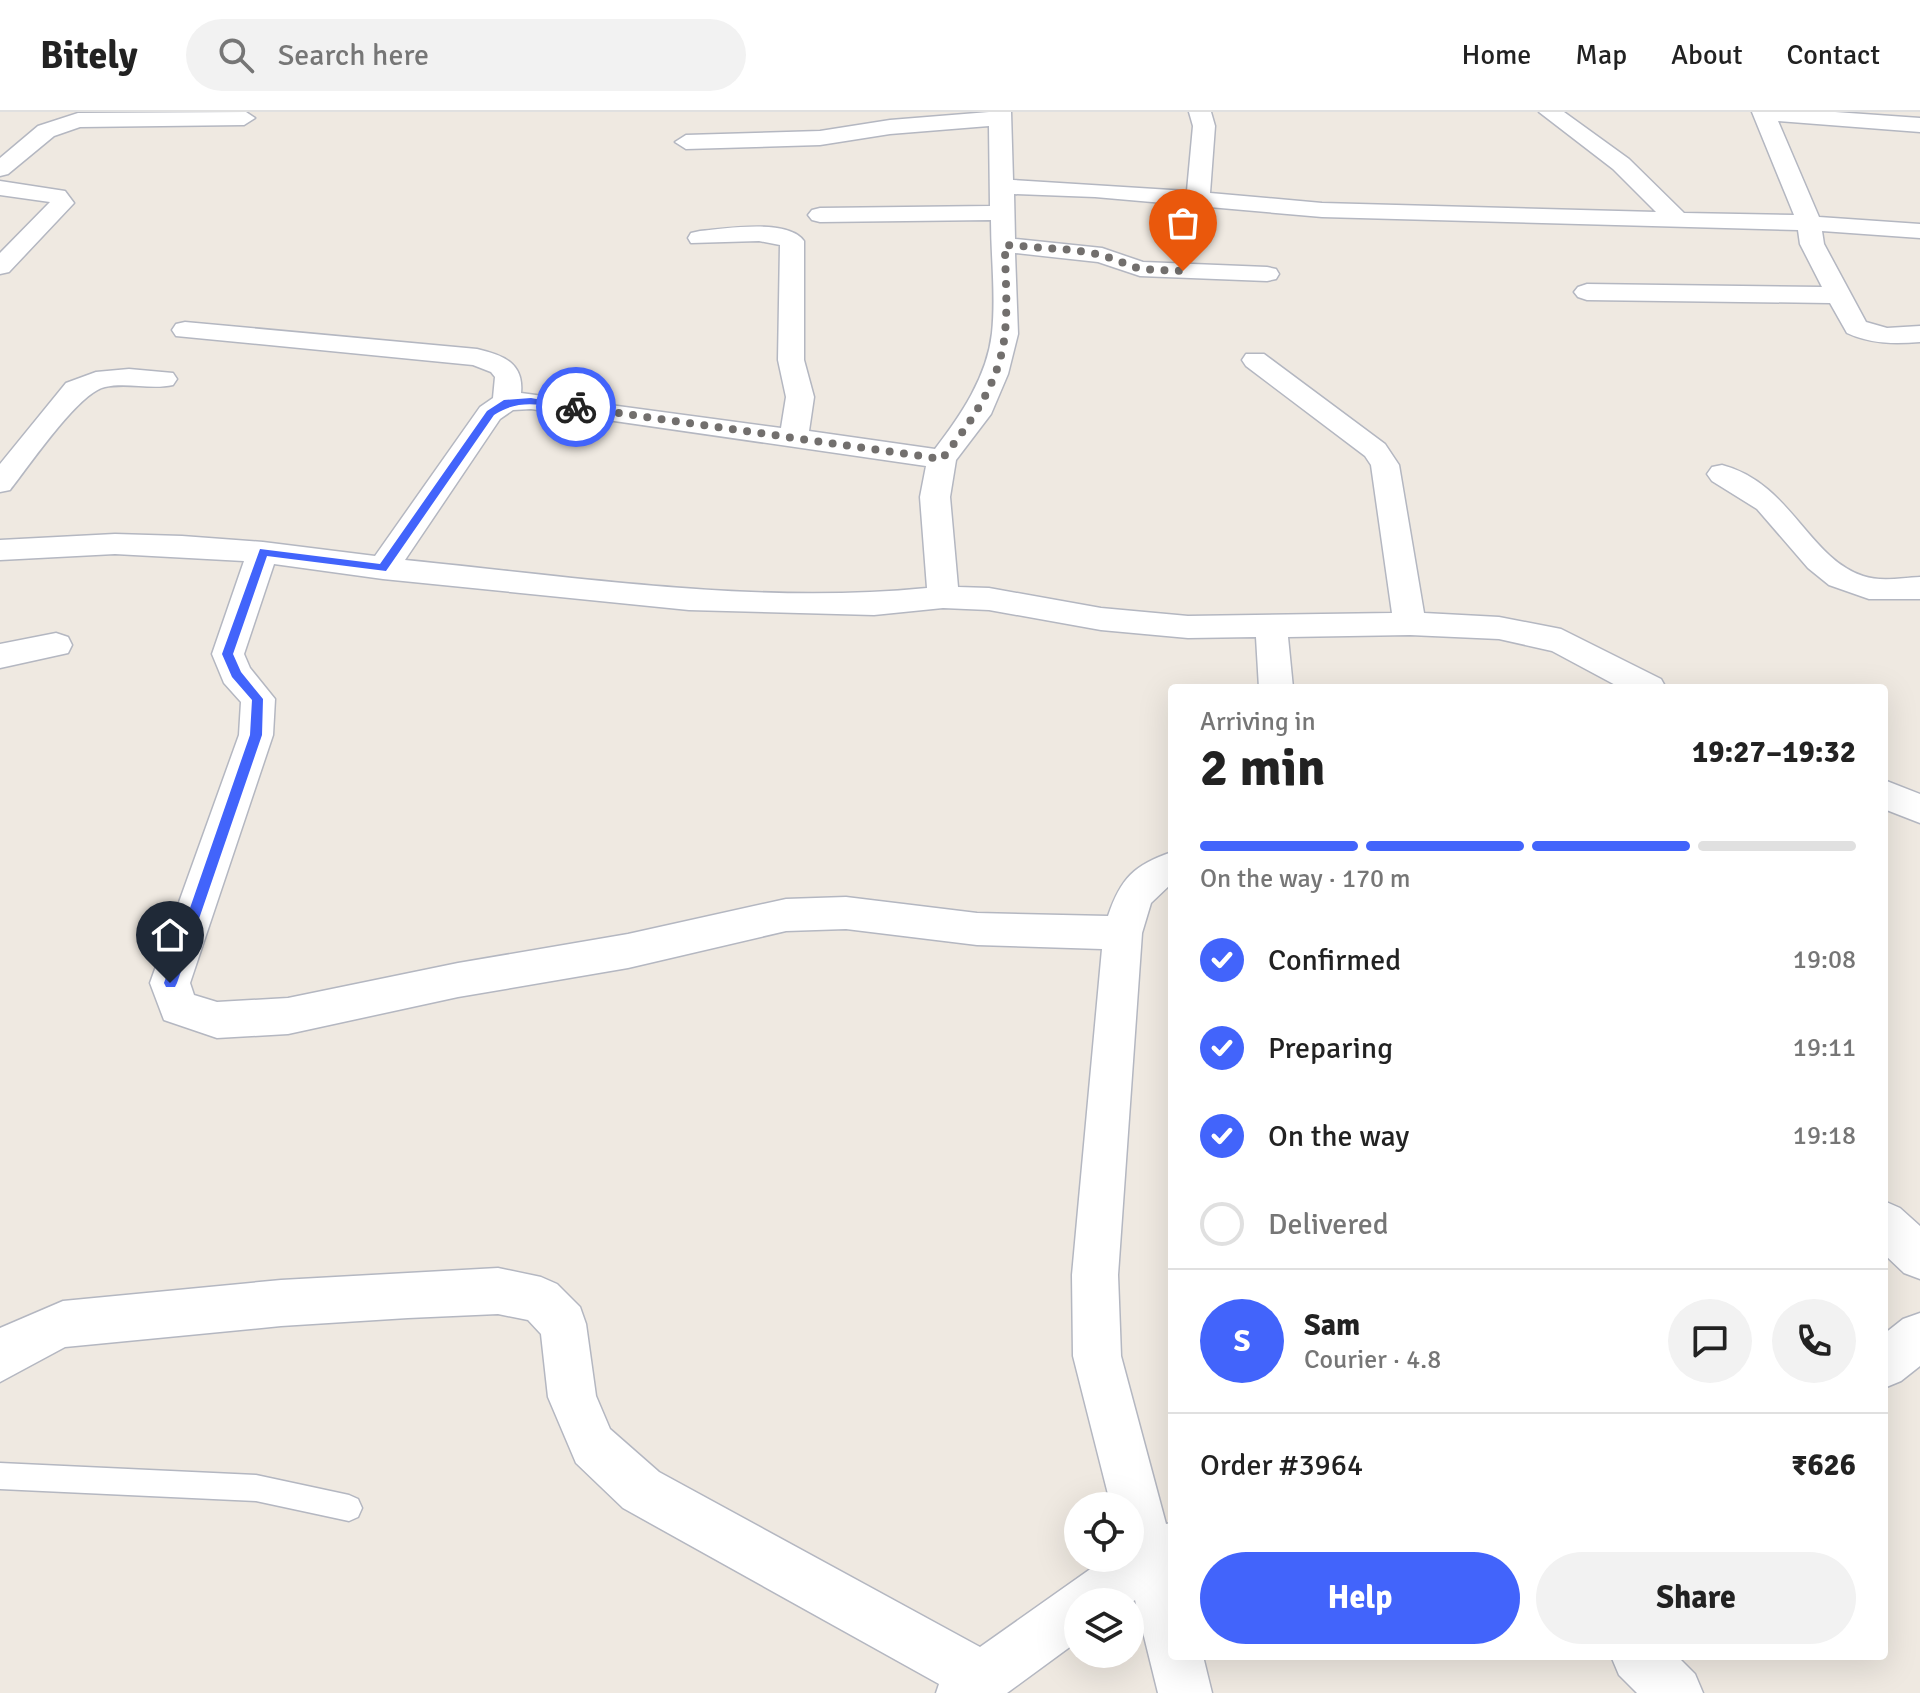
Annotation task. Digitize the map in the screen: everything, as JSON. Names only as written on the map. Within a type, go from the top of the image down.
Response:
[{"type":"street","points":[[1198,201],[1204,126],[1200,112]]},
{"type":"street","points":[[1550,112],[1621,164],[1678,220]]},
{"type":"street","points":[[1920,125],[1763,113],[1809,223],[1812,244],[1856,327],[1868,334],[1888,337],[1920,334]]},
{"type":"street","points":[[686,142],[820,138],[1000,115],[1005,334],[994,374],[977,414],[942,459],[935,497],[943,597]]},
{"type":"street","points":[[0,169],[46,131],[78,120],[244,118]]},
{"type":"street","points":[[0,188],[57,196],[62,203],[0,267]]},
{"type":"street","points":[[820,215],[1095,190],[1322,210],[1809,223],[1920,231]]},
{"type":"street","points":[[700,238],[768,235],[783,236],[792,241],[791,360],[800,397],[794,438]]},
{"type":"street","points":[[1005,245],[1102,255],[1140,269],[1267,274]]},
{"type":"street","points":[[1587,292],[1840,295]]},
{"type":"street","points":[[185,330],[477,357],[501,366],[509,377],[507,402]]},
{"type":"street","points":[[1255,360],[1375,450],[1385,465],[1410,624]]},
{"type":"street","points":[[0,483],[76,389],[90,380],[106,377],[163,379]]},
{"type":"street","points":[[383,568],[490,413],[507,402],[531,401],[942,459]]},
{"type":"street","points":[[1722,474],[1752,490],[1772,506],[1830,571],[1855,585],[1880,589],[1920,588]]},
{"type":"street","points":[[0,550],[115,544],[263,552],[383,568],[689,599],[874,604],[943,597],[989,599],[1101,619],[1188,627],[1410,624],[1499,628],[1561,641],[1642,684]]},
{"type":"street","points":[[263,552],[228,654],[236,674],[258,699],[256,735],[170,983],[178,1008],[217,1020],[288,1016],[458,980],[628,951],[786,915],[846,913],[977,929],[1123,933]]},
{"type":"street","points":[[1271,626],[1276,684]]},
{"type":"street","points":[[0,656],[56,645]]},
{"type":"street","points":[[1888,796],[1920,809]]},
{"type":"street","points":[[1168,869],[1150,877],[1132,899],[1123,933],[1095,1275],[1097,1356],[1161,1552],[1168,1609]]},
{"type":"street","points":[[1888,1227],[1920,1257]]},
{"type":"street","points":[[0,1358],[14,1346],[63,1324],[281,1303],[408,1295],[498,1291],[541,1300],[563,1324],[572,1397],[593,1446],[641,1490],[972,1685],[1064,1619]]},
{"type":"street","points":[[1888,1361],[1920,1336]]},
{"type":"street","points":[[1108,1588],[1161,1552]]},
{"type":"street","points":[[1177,1660],[1185,1693]]},
{"type":"street","points":[[1642,1660],[1676,1693]]},
{"type":"lane","points":[[0,1476],[256,1488],[349,1508]]},
{"type":"way so far","points":[[576,407],[942,459],[977,414],[994,374],[1005,334],[1005,245],[1073,250],[1102,255],[1140,269],[1183,271]]},
{"type":"route","points":[[170,983],[256,735],[258,699],[236,674],[228,654],[263,552],[383,568],[490,413],[507,402],[531,401],[576,407]]}]
